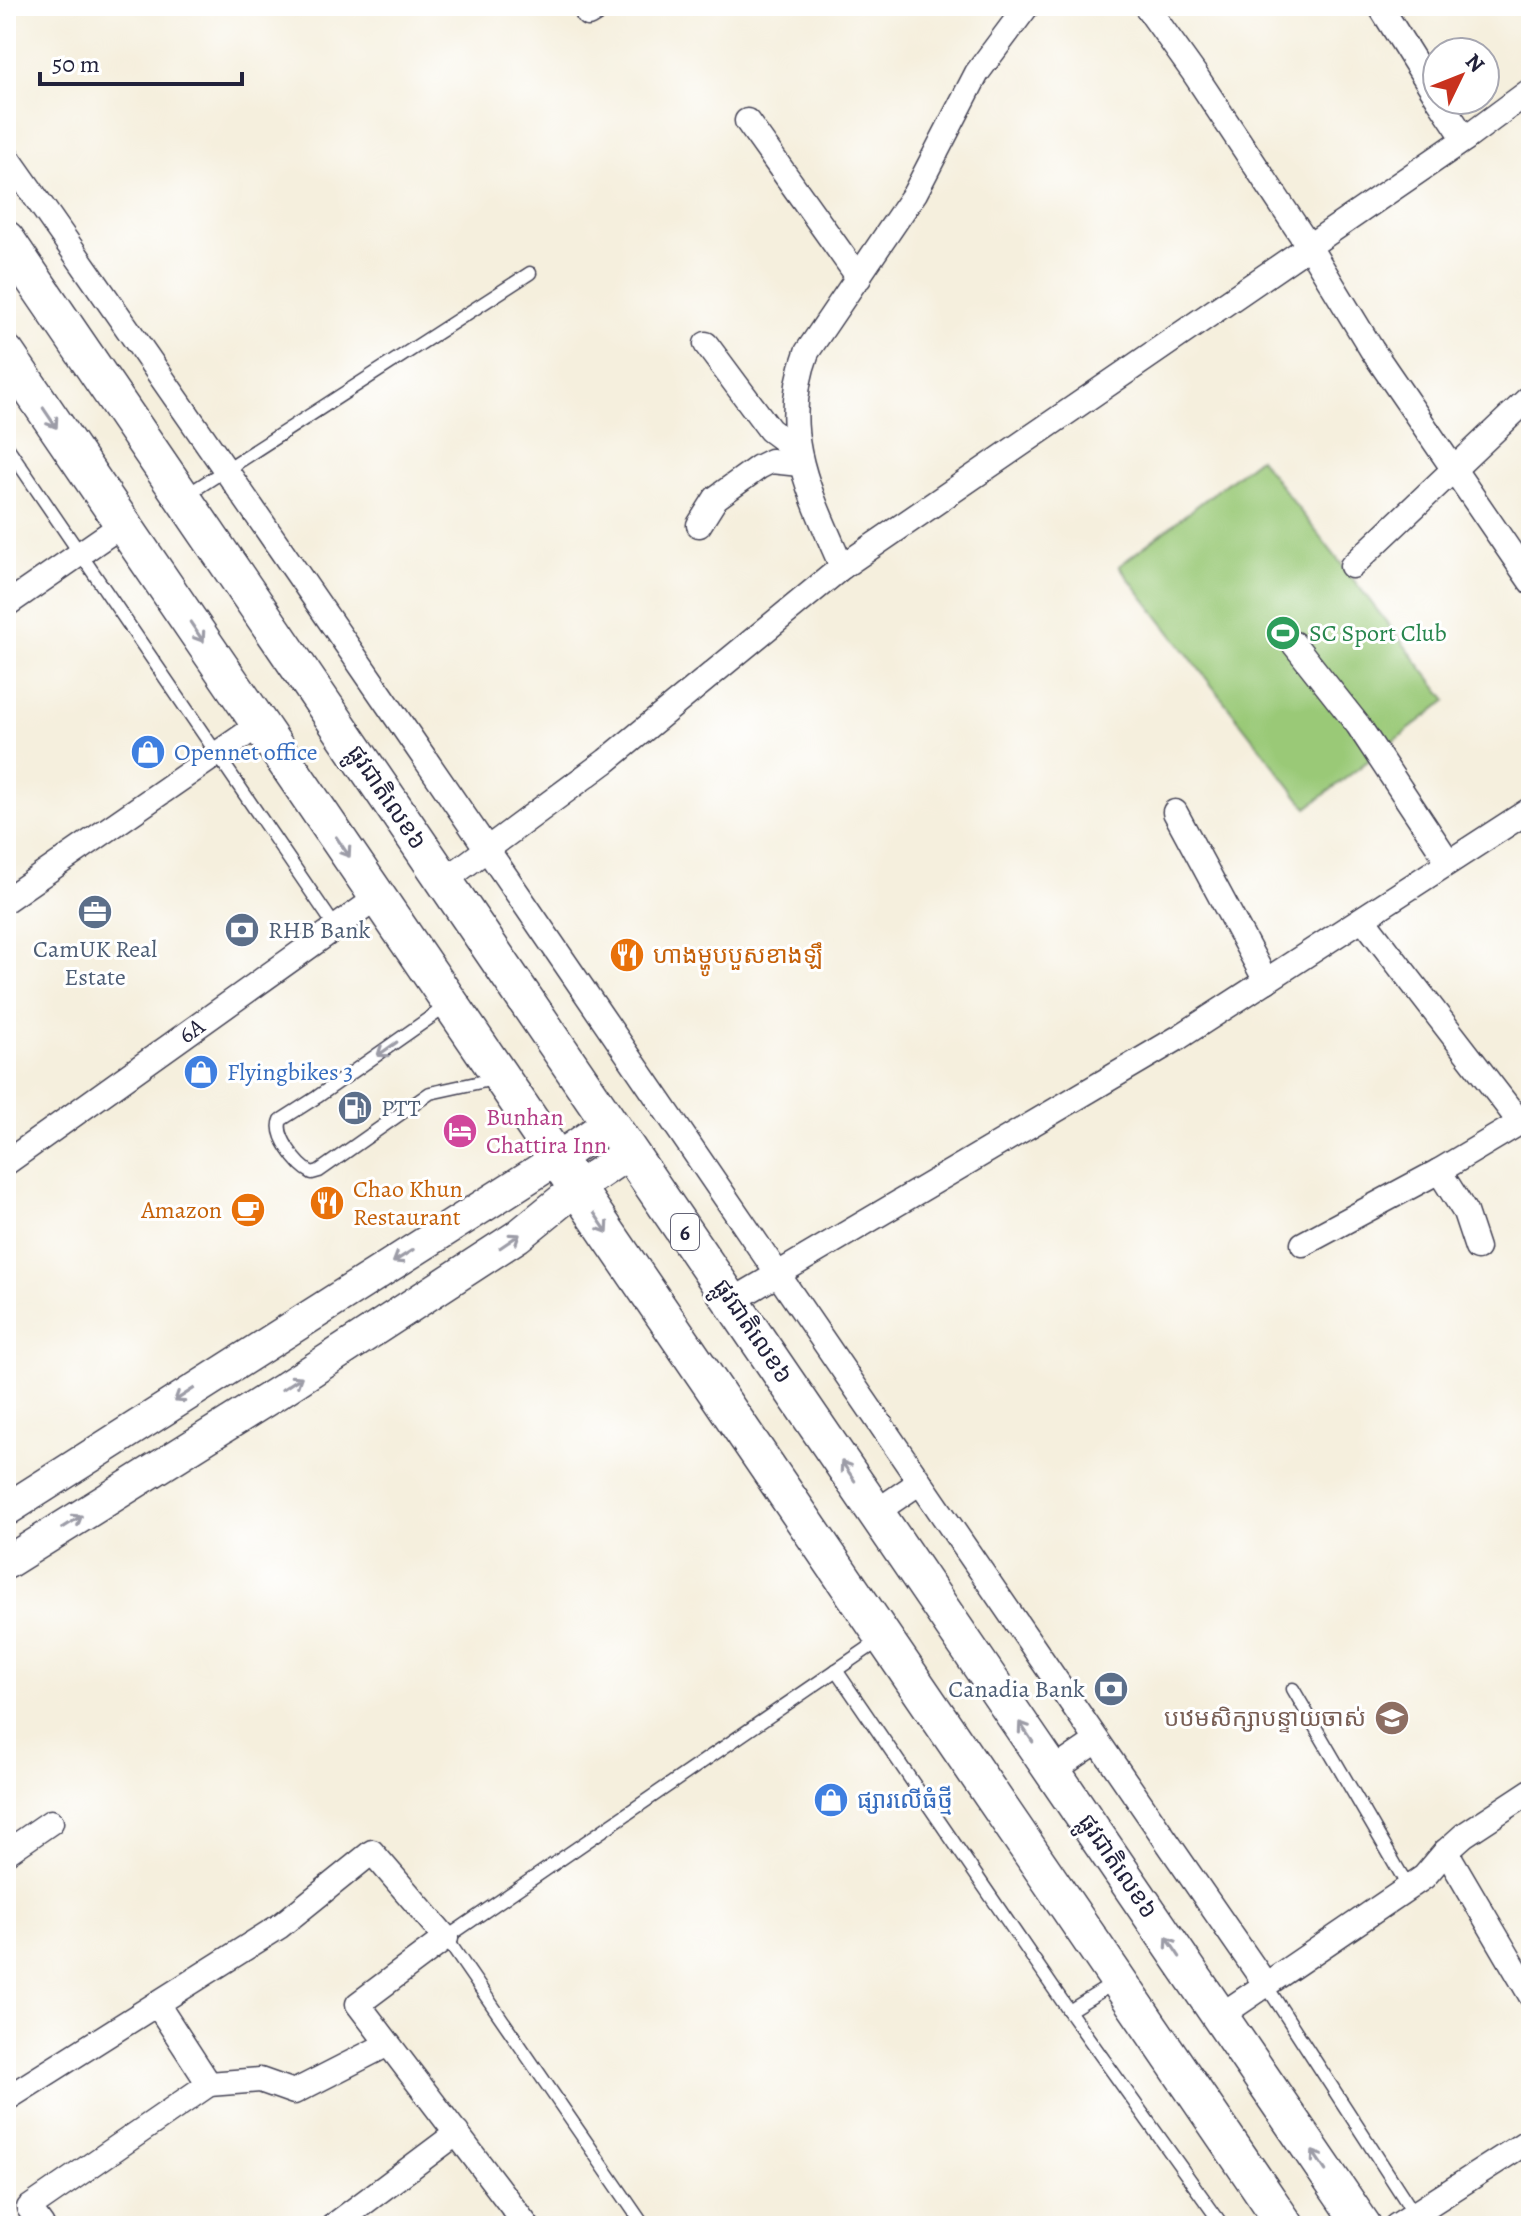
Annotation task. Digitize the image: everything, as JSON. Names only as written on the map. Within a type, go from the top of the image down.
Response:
[{"type":"main road","name":"ផ្លូវជាតិលេខ៦","points":[[6,239],[1363,2226]]},
{"type":"main road","points":[[6,353],[1286,2226]]},
{"type":"main road","points":[[6,1510],[557,1159],[610,1122]]},
{"type":"main road","points":[[6,1563],[282,1390],[518,1236],[577,1188],[630,1152]]},
{"type":"street","points":[[842,567],[799,457],[793,415],[799,371],[807,352],[915,193],[977,73],[1027,6]]},
{"type":"street","points":[[1146,6],[1308,245],[1372,350],[1531,582]]},
{"type":"street","points":[[1380,6],[1421,72]]},
{"type":"street","points":[[444,881],[606,761],[842,567],[1465,139],[1531,90]]},
{"type":"street","points":[[1449,116],[1465,139]]},
{"type":"street","points":[[747,121],[859,278]]},
{"type":"street","points":[[6,155],[487,847],[604,1023],[1266,1985]]},
{"type":"street","points":[[706,344],[770,430],[799,457]]},
{"type":"street","points":[[1352,566],[1531,396]]},
{"type":"street","points":[[699,525],[716,498],[759,467],[771,461],[799,457]]},
{"type":"street","points":[[6,605],[123,524]]},
{"type":"street","points":[[1294,644],[1366,736],[1448,861]]},
{"type":"street","points":[[6,900],[260,724]]},
{"type":"street","points":[[732,1301],[1164,1046],[1531,809]]},
{"type":"street","points":[[1175,812],[1266,981]]},
{"type":"street","name":"6A","points":[[6,1163],[377,898]]},
{"type":"street","points":[[1303,1244],[1439,1171],[1525,1118],[1363,919]]},
{"type":"street","points":[[1439,1171],[1465,1212],[1477,1248]]},
{"type":"street","points":[[876,1512],[920,1482]]},
{"type":"street","points":[[1053,1771],[1097,1741]]},
{"type":"street","points":[[1220,2016],[1409,1888],[1433,1870],[1446,1851],[1464,1835],[1531,1791]]},
{"type":"street","points":[[6,1853],[51,1822]]},
{"type":"street","points":[[1446,1851],[1531,1996]]},
{"type":"street","points":[[6,2099],[280,1926],[372,1852],[446,1938],[358,2004],[527,2226]]},
{"type":"street","points":[[157,2004],[209,2084]]},
{"type":"street","points":[[42,2226],[29,2208],[209,2084],[260,2080],[294,2092],[388,2044]]},
{"type":"street","points":[[333,2226],[457,2133]]},
{"type":"street","points":[[1411,2222],[1531,2139]]},
{"type":"lane","points":[[183,498],[530,273]]},
{"type":"lane","points":[[6,445],[336,928]]},
{"type":"lane","points":[[451,1004],[281,1120],[278,1125],[280,1132],[304,1168],[312,1173],[319,1171],[430,1093],[501,1078]]},
{"type":"lane","points":[[644,2226],[446,1938],[884,1637]]},
{"type":"lane","points":[[836,1670],[1069,2011],[1223,2226]]},
{"type":"lane","points":[[1293,1689],[1409,1888]]},
{"type":"lane","points":[[1069,2011],[1118,1980]]},
{"type":"lane","points":[[1266,1985],[1411,2222]]},
{"type":"green space","name":"SC Sport Club","points":[[1259,458],[1447,700],[1307,808],[1119,566]]},
{"type":"place","name":"SC Sport Club","points":[[1283,633]]},
{"type":"place","name":"Opennet office","points":[[148,752]]},
{"type":"place","name":"CamUK Real Estate","points":[[95,912]]},
{"type":"place","name":"RHB Bank","points":[[242,930]]},
{"type":"place","name":"ហាងម្ហូបបួសខាងឡឹ","points":[[627,955]]},
{"type":"place","name":"Flyingbikes 3","points":[[201,1072]]},
{"type":"place","name":"PTT","points":[[355,1108]]},
{"type":"place","name":"Bunhan Chattira Inn","points":[[460,1131]]},
{"type":"place","name":"Chao Khun Restaurant","points":[[327,1203]]},
{"type":"place","name":"Amazon","points":[[248,1210]]},
{"type":"place","name":"Canadia Bank","points":[[1111,1689]]},
{"type":"place","name":"បឋមសិក្សាបន្ទាយចាស់","points":[[1392,1718]]},
{"type":"place","name":"ផ្សារលើធំថ្មី","points":[[831,1800]]}]
